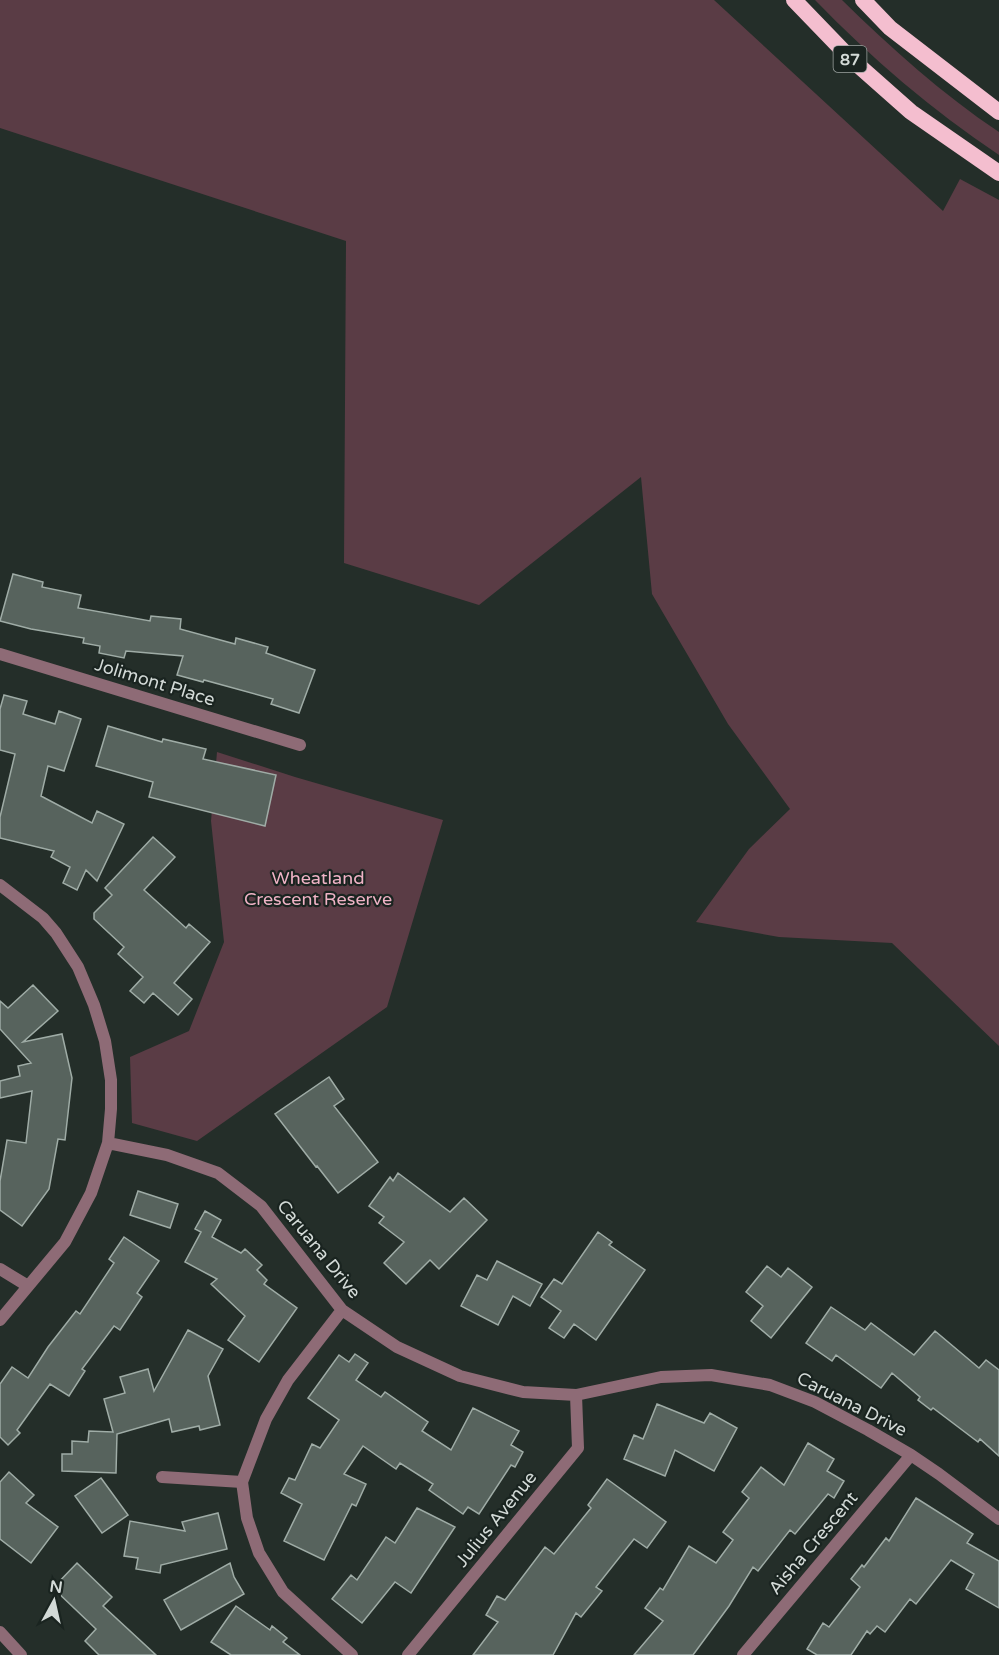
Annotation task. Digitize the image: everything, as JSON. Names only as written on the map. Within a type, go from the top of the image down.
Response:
[{"type":"highway","name":"87","points":[[794,0],[850,58],[911,112],[999,173]]},
{"type":"highway","points":[[862,0],[890,28],[999,112]]},
{"type":"street","name":"Jolimont Place","points":[[0,654],[300,745]]},
{"type":"street","points":[[0,885],[43,918],[66,948],[87,987],[105,1041],[111,1109],[108,1143],[91,1193],[65,1242],[0,1320]]},
{"type":"street","name":"Caruana Drive","points":[[108,1143],[167,1155],[218,1173],[261,1206],[342,1310],[397,1347],[460,1377],[523,1392],[576,1395],[661,1377],[711,1375],[770,1385],[815,1402],[911,1455],[999,1519]]},
{"type":"street","points":[[0,1269],[28,1286]]},
{"type":"street","points":[[342,1310],[288,1380],[266,1419],[242,1482],[247,1518],[259,1553],[283,1592],[352,1655]]},
{"type":"street","name":"Julius Avenue","points":[[408,1655],[578,1448],[576,1395]]},
{"type":"street","name":"Aisha Crescent","points":[[743,1655],[911,1455]]},
{"type":"street","points":[[162,1477],[242,1482]]},
{"type":"street","points":[[0,1632],[21,1655]]},
{"type":"green space","points":[[0,0],[714,0],[943,211],[960,179],[999,200],[999,1046],[892,943],[779,937],[696,922],[749,849],[790,809],[728,724],[652,594],[641,477],[479,605],[344,563],[346,241],[0,128]]},
{"type":"green space","points":[[815,0],[842,0],[918,70],[999,132],[999,155],[903,82]]},
{"type":"green space","name":"Wheatland Crescent Reserve","points":[[217,752],[443,820],[387,1007],[197,1141],[132,1123],[130,1057],[189,1031],[224,942],[211,821]]},
{"type":"building","points":[[13,574],[43,582],[42,587],[81,595],[78,608],[150,621],[151,616],[181,619],[180,629],[235,644],[236,638],[268,647],[266,653],[315,670],[299,713],[271,704],[273,699],[177,675],[183,656],[126,651],[124,658],[99,653],[100,646],[83,643],[84,638],[0,621]]},
{"type":"building","points":[[4,695],[27,701],[23,714],[55,724],[59,711],[81,719],[64,771],[48,766],[41,796],[92,823],[97,811],[124,824],[97,881],[86,870],[77,890],[63,883],[70,867],[51,857],[54,851],[0,838],[0,817],[15,754],[0,750],[0,709]]},
{"type":"building","points":[[108,726],[162,742],[163,739],[206,749],[203,759],[276,775],[265,826],[149,797],[153,782],[96,766]]},
{"type":"building","points":[[153,837],[175,857],[144,890],[186,928],[189,924],[210,942],[174,983],[192,999],[178,1015],[153,993],[144,1003],[130,991],[143,977],[118,954],[124,947],[94,919],[94,913],[112,895],[105,888]]},
{"type":"building","points":[[33,985],[58,1011],[23,1042],[62,1034],[72,1078],[65,1140],[58,1139],[49,1189],[22,1226],[0,1210],[0,1181],[7,1140],[26,1143],[32,1091],[0,1098],[0,1081],[20,1076],[18,1066],[31,1063],[0,1029],[0,1001],[8,1008]]},
{"type":"building","points":[[329,1077],[344,1099],[334,1106],[378,1162],[338,1193],[275,1114]]},
{"type":"building","points":[[398,1173],[450,1212],[464,1198],[487,1220],[439,1269],[430,1260],[406,1284],[384,1263],[404,1242],[379,1223],[384,1217],[369,1206],[390,1177],[393,1181]]},
{"type":"building","points":[[138,1191],[178,1204],[170,1228],[130,1215]]},
{"type":"building","points":[[205,1211],[221,1220],[212,1237],[241,1253],[245,1249],[262,1265],[257,1270],[267,1280],[264,1284],[297,1308],[259,1362],[228,1340],[245,1316],[211,1284],[217,1279],[185,1262],[201,1232],[195,1229]]},
{"type":"building","points":[[598,1232],[612,1242],[609,1245],[645,1270],[596,1340],[574,1324],[564,1338],[549,1328],[561,1311],[541,1297],[554,1279],[562,1284]]},
{"type":"building","points":[[124,1237],[159,1261],[137,1293],[142,1297],[120,1330],[114,1326],[82,1369],[85,1371],[69,1396],[50,1384],[17,1430],[20,1433],[8,1445],[0,1437],[0,1384],[12,1367],[28,1378],[76,1311],[80,1314],[114,1263],[109,1259]]},
{"type":"building","points":[[497,1261],[542,1284],[530,1306],[513,1296],[498,1325],[461,1306],[477,1275],[487,1280]]},
{"type":"building","points":[[767,1266],[781,1277],[788,1268],[812,1287],[771,1338],[751,1321],[763,1306],[746,1292]]},
{"type":"building","points":[[831,1307],[865,1330],[871,1323],[914,1355],[935,1331],[979,1368],[986,1360],[999,1370],[999,1456],[980,1439],[978,1442],[933,1408],[931,1410],[918,1400],[920,1397],[892,1373],[881,1388],[836,1355],[832,1361],[806,1343]]},
{"type":"building","points":[[188,1330],[223,1349],[208,1376],[220,1425],[200,1430],[199,1426],[172,1432],[169,1419],[117,1434],[116,1473],[62,1471],[62,1454],[72,1454],[72,1441],[88,1442],[89,1431],[113,1432],[104,1399],[125,1393],[120,1377],[148,1369],[154,1391]]},
{"type":"building","points":[[355,1354],[368,1363],[356,1380],[381,1397],[385,1392],[428,1422],[422,1431],[451,1450],[473,1408],[519,1431],[511,1445],[523,1452],[515,1467],[511,1465],[479,1514],[468,1507],[463,1514],[429,1490],[433,1484],[400,1463],[396,1469],[363,1446],[344,1474],[366,1484],[356,1506],[352,1504],[324,1560],[284,1541],[302,1504],[281,1493],[289,1478],[295,1480],[312,1444],[320,1448],[339,1420],[308,1398],[339,1355],[349,1362]]},
{"type":"building","points":[[657,1404],[704,1423],[710,1413],[737,1428],[714,1471],[675,1450],[665,1476],[624,1459],[634,1435],[643,1439]]},
{"type":"building","points":[[808,1443],[834,1459],[827,1471],[844,1481],[834,1498],[828,1494],[795,1534],[790,1530],[758,1571],[753,1567],[729,1606],[693,1655],[634,1655],[663,1621],[645,1608],[660,1588],[663,1590],[689,1546],[716,1563],[733,1540],[723,1532],[749,1498],[742,1492],[761,1467],[784,1485]]},
{"type":"building","points":[[9,1472],[34,1495],[26,1503],[58,1527],[31,1563],[0,1539],[0,1482]]},
{"type":"building","points":[[101,1478],[128,1515],[102,1533],[75,1496]]},
{"type":"building","points":[[607,1479],[666,1522],[647,1548],[634,1539],[596,1587],[602,1591],[581,1617],[576,1613],[553,1655],[473,1655],[498,1622],[486,1615],[497,1596],[505,1600],[545,1547],[554,1554],[591,1508],[588,1505]]},
{"type":"building","points":[[916,1498],[973,1534],[967,1543],[999,1561],[999,1608],[966,1589],[974,1574],[951,1560],[916,1604],[910,1599],[885,1632],[877,1626],[870,1634],[867,1631],[851,1655],[817,1655],[807,1649],[823,1623],[829,1627],[860,1587],[851,1579],[862,1565],[864,1567],[886,1538],[889,1541]]},
{"type":"building","points":[[417,1508],[455,1527],[411,1593],[395,1582],[362,1623],[332,1599],[351,1575],[357,1580],[386,1537],[395,1543]]},
{"type":"building","points":[[218,1513],[227,1549],[161,1565],[160,1573],[136,1569],[138,1558],[124,1556],[130,1521],[185,1531],[182,1522]]},
{"type":"building","points":[[77,1563],[112,1597],[103,1606],[156,1655],[99,1655],[85,1641],[96,1629],[53,1588]]},
{"type":"building","points":[[230,1563],[234,1577],[244,1594],[181,1630],[164,1600]]},
{"type":"building","points":[[236,1606],[270,1630],[272,1626],[287,1638],[283,1642],[300,1655],[231,1655],[211,1642]]}]
